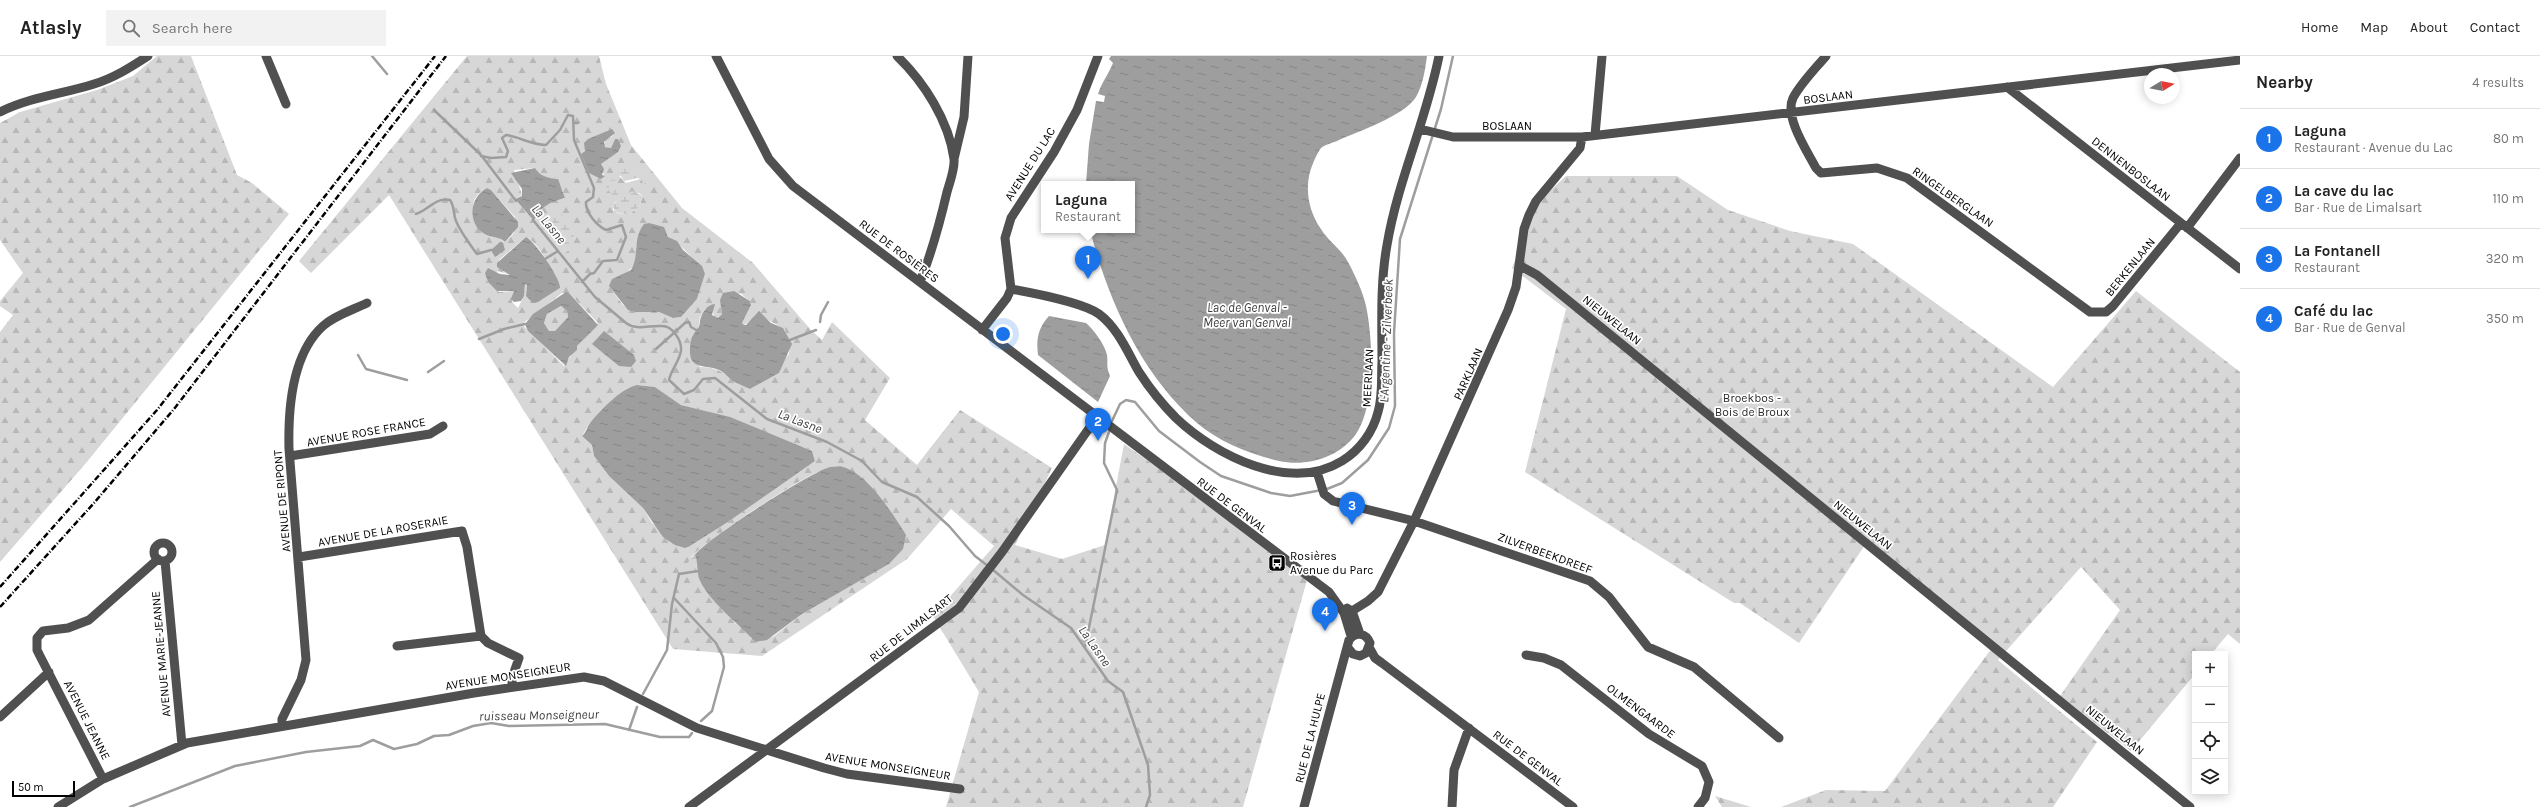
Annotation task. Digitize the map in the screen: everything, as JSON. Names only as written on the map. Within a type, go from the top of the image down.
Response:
[{"type":"street","points":[[0,112],[26,101],[94,84],[126,70],[148,56]]},
{"type":"street","points":[[266,56],[286,104]]},
{"type":"street","name":"RUE DE ROSIÈRES","points":[[716,56],[769,158],[778,172],[794,186],[1111,428]]},
{"type":"street","points":[[897,56],[918,80],[933,103],[950,140],[954,160]]},
{"type":"street","points":[[920,282],[937,232],[964,117],[968,56]]},
{"type":"street","name":"AVENUE DU LAC","points":[[1011,289],[1006,238],[1011,218],[1054,152],[1077,110],[1098,56]]},
{"type":"street","name":"MEERLAAN","points":[[1011,289],[1087,308],[1100,315],[1119,337],[1160,400],[1203,439],[1224,452],[1264,468],[1287,474],[1317,472],[1330,469],[1352,455],[1363,443],[1379,411],[1381,394],[1381,297],[1385,254],[1402,182],[1420,129],[1438,56]]},
{"type":"street","points":[[1595,135],[1602,56]]},
{"type":"street","points":[[1791,114],[1793,99],[1826,56]]},
{"type":"street","name":"BOSLAAN","points":[[1420,129],[1440,135],[1489,139],[1582,137],[1791,114],[2240,60]]},
{"type":"street","name":"DENNENBOSLAAN","points":[[2007,88],[2240,269]]},
{"type":"street","name":"RINGELBERGLAAN","points":[[1791,114],[1799,136],[1821,172],[1877,168],[1908,178],[2090,312]]},
{"type":"street","name":"PARKLAAN","points":[[1352,611],[1368,601],[1378,592],[1414,521],[1508,310],[1516,287],[1524,229],[1529,215],[1536,202],[1580,148],[1582,137]]},
{"type":"street","name":"BERKENLAAN","points":[[2090,312],[2106,312],[2113,306],[2240,158]]},
{"type":"street","name":"NIEUWELAAN","points":[[1520,265],[1543,280],[2190,807]]},
{"type":"street","points":[[982,330],[1007,298],[1011,289]]},
{"type":"street","name":"AVENUE DE RIPONT","points":[[282,725],[282,719],[301,680],[306,660],[288,423],[292,394],[303,357],[313,339],[323,326],[336,317],[367,303]]},
{"type":"street","name":"RUE DE LIMALSART","points":[[690,807],[768,751],[959,608],[1002,552],[1097,417]]},
{"type":"street","name":"AVENUE ROSE FRANCE","points":[[290,456],[430,434],[443,426]]},
{"type":"street","name":"RUE DE GENVAL","points":[[1111,428],[1329,592],[1338,602],[1356,635]]},
{"type":"street","name":"ZILVERBEEKDREEF","points":[[1317,472],[1324,494],[1333,501],[1414,521],[1590,581],[1610,597],[1648,646],[1694,667],[1779,738]]},
{"type":"street","name":"AVENUE DE LA ROSERAIE","points":[[299,557],[462,532],[467,547],[481,636]]},
{"type":"street","name":"AVENUE JEANNE","points":[[103,779],[38,650],[40,633],[68,628],[89,620],[161,560]]},
{"type":"street","name":"AVENUE MARIE-JEANNE","points":[[161,560],[182,745]]},
{"type":"street","name":"RUE DE GENVAL","points":[[1338,602],[1352,611]]},
{"type":"street","points":[[1352,611],[1356,635],[1366,637],[1375,658]]},
{"type":"street","name":"RUE DE LA HULPE","points":[[1304,807],[1339,676],[1348,648],[1356,635]]},
{"type":"street","points":[[397,646],[481,636],[488,643],[519,658],[512,678],[512,687]]},
{"type":"street","name":"RUE DE LA HULPE","points":[[1339,676],[1369,647]]},
{"type":"street","points":[[1348,648],[1360,655],[1375,658]]},
{"type":"street","name":"OLMENGAARDE","points":[[1526,655],[1544,658],[1561,666],[1649,734],[1702,766],[1709,782],[1705,798],[1698,807]]},
{"type":"street","name":"RUE DE GENVAL","points":[[1375,658],[1573,807]]},
{"type":"street","points":[[0,717],[49,672]]},
{"type":"street","name":"AVENUE MONSEIGNEUR","points":[[58,807],[103,779],[182,745],[282,725],[573,677],[595,678],[684,722],[768,751],[847,774],[960,789]]},
{"type":"street","points":[[1452,807],[1454,770],[1469,728]]},
{"type":"green space","points":[[157,56],[191,56],[237,175],[252,183],[289,214],[86,463],[0,562],[0,332],[13,315],[0,306],[0,301],[23,273],[0,240],[0,123],[20,112],[97,90],[133,76]]},
{"type":"green space","points":[[467,56],[599,56],[606,84],[631,145],[682,208],[753,263],[811,330],[822,340],[832,322],[890,378],[865,420],[917,465],[960,410],[1052,468],[1015,545],[1062,559],[1105,545],[1124,444],[1309,573],[1243,807],[946,807],[979,692],[933,616],[994,546],[951,509],[907,559],[762,656],[673,649],[389,195],[311,273],[299,261]],"holes":[[[608,130],[613,136],[606,139],[604,145],[611,148],[615,139],[615,153],[601,164],[604,176],[589,173],[581,154]],[[535,168],[544,176],[556,178],[563,191],[564,199],[559,199],[550,203],[540,212],[534,221],[515,199],[522,195],[514,170]],[[637,171],[647,177],[626,183],[619,176]],[[487,188],[491,190],[515,217],[514,233],[505,242],[498,237],[487,235],[475,217],[473,204],[475,198],[480,193]],[[639,193],[643,196],[639,207],[628,215],[617,213],[613,210],[614,205],[618,199]],[[562,217],[575,238],[562,256],[539,228],[543,223]],[[652,224],[667,234],[668,237],[693,258],[705,274],[697,299],[681,317],[673,318],[659,312],[635,312],[623,305],[612,290],[612,279],[623,275],[628,271],[635,263],[637,258],[636,246]],[[526,237],[531,240],[541,252],[560,288],[541,300],[526,296],[527,286],[525,283],[524,296],[518,308],[512,302],[514,291],[499,292],[488,282],[487,279],[498,271],[511,275],[504,272],[499,260]],[[562,293],[569,293],[598,323],[577,346],[564,366],[522,324]],[[740,293],[750,301],[751,305],[742,323],[744,325],[750,321],[765,318],[785,330],[786,337],[790,340],[789,354],[782,362],[779,373],[750,389],[720,371],[707,367],[700,367],[691,354],[691,340],[698,331],[700,317],[706,308],[713,311],[714,318],[718,318],[722,314],[721,308]],[[637,385],[655,387],[681,405],[708,412],[812,451],[815,461],[728,522],[690,546],[652,523],[643,508],[609,476],[594,456],[592,445],[582,436],[589,424],[607,406]],[[834,467],[889,564],[802,614],[774,636],[759,642],[735,623],[700,582],[691,557],[737,521],[802,480]]]},
{"type":"green space","points":[[626,167],[637,168],[639,172],[649,178],[650,183],[643,185],[642,180],[638,178],[624,181],[619,173]]},
{"type":"green space","name":"Broekbos - Bois de Broux","points":[[1566,176],[1677,176],[1728,210],[1790,231],[1853,244],[2053,387],[2136,291],[2240,372],[2240,644],[2228,634],[2214,651],[2192,651],[2192,678],[2131,751],[2060,696],[2120,610],[2081,567],[1998,660],[2097,742],[2053,807],[1781,807],[1826,790],[1885,791],[1992,648],[1865,545],[1799,643],[1740,603],[1734,603],[1525,472],[1566,309],[1512,268],[1539,201]]},
{"type":"green space","points":[[610,179],[615,180],[619,188],[618,195],[614,197],[606,188]]},
{"type":"green space","points":[[632,191],[643,196],[639,207],[628,215],[615,212],[613,206],[617,200]]},
{"type":"green space","points":[[559,209],[575,238],[569,250],[562,256],[539,228],[545,217]]},
{"type":"green space","points":[[561,306],[567,311],[568,317],[555,331],[549,331],[544,323],[547,314]]},
{"type":"green space","points":[[697,551],[695,555],[698,563],[700,582],[688,562]]},
{"type":"green space","points":[[1715,796],[1751,807],[1722,807]]},
{"type":"water","name":"Lac de Genval - Meer van Genval","points":[[1111,56],[1427,56],[1420,88],[1416,97],[1410,104],[1380,123],[1322,147],[1316,156],[1310,172],[1308,194],[1311,209],[1324,233],[1342,253],[1351,267],[1363,295],[1370,336],[1370,389],[1362,422],[1356,434],[1349,442],[1331,455],[1311,461],[1289,463],[1258,455],[1225,442],[1197,423],[1177,404],[1143,359],[1129,334],[1106,283],[1091,233],[1135,233],[1135,181],[1086,181],[1089,144],[1096,101],[1104,102],[1105,96],[1098,94],[1113,63],[1109,59]]},
{"type":"water","points":[[612,129],[615,133],[604,142],[605,147],[611,148],[615,139],[618,139],[621,146],[618,152],[601,164],[604,169],[602,175],[605,176],[601,179],[589,173],[581,154],[585,151],[584,143],[588,139]]},
{"type":"water","points":[[535,168],[543,175],[558,179],[565,198],[546,205],[534,221],[515,199],[522,196],[522,189],[511,173]]},
{"type":"water","points":[[487,188],[491,190],[518,222],[518,227],[505,242],[485,234],[479,230],[475,224],[472,211],[474,204],[481,192]]},
{"type":"water","points":[[649,223],[664,227],[668,237],[677,241],[683,250],[702,266],[705,274],[697,299],[681,317],[673,318],[659,312],[635,312],[628,310],[609,286],[612,279],[631,270],[635,259],[638,235],[644,224]]},
{"type":"water","points":[[526,237],[535,245],[546,260],[559,283],[560,288],[538,302],[533,303],[526,296],[527,285],[525,284],[524,296],[521,301],[514,302],[511,299],[514,291],[497,291],[488,282],[485,273],[488,268],[500,274],[510,275],[497,267],[497,263]]},
{"type":"water","points":[[500,242],[503,243],[505,250],[495,257],[491,250]]},
{"type":"water","points":[[734,291],[750,301],[751,305],[742,323],[744,325],[746,325],[759,311],[771,323],[783,328],[792,344],[779,373],[750,389],[733,381],[724,373],[715,368],[698,365],[691,358],[691,340],[699,327],[703,313],[709,306],[715,304],[712,315],[718,318],[722,314],[720,300],[723,293]]},
{"type":"water","points":[[566,292],[569,293],[598,325],[577,346],[577,350],[569,357],[566,366],[528,331],[525,324],[533,314]],"holes":[[[561,306],[567,311],[568,317],[555,331],[549,331],[544,323],[547,314]]]},
{"type":"water","points":[[1049,316],[1086,323],[1102,342],[1107,355],[1110,376],[1098,402],[1038,355],[1037,344],[1040,329]]},
{"type":"water","points":[[604,331],[634,355],[636,361],[631,367],[619,366],[592,344]]},
{"type":"water","points":[[637,385],[655,387],[681,405],[730,417],[812,451],[815,461],[728,522],[690,546],[685,548],[675,545],[663,537],[643,508],[609,476],[594,456],[592,445],[582,436],[590,423],[611,401],[624,391]]},
{"type":"water","points":[[830,467],[843,467],[852,471],[862,478],[879,496],[906,535],[903,549],[889,564],[802,614],[767,640],[756,642],[719,606],[706,590],[699,580],[695,555],[702,547],[759,507],[802,480]]},
{"type":"waterway","name":"La Lasne","points":[[372,56],[387,74]]},
{"type":"waterway","name":"L'Argentine - Zilverbeek","points":[[1112,421],[1120,404],[1126,400],[1135,402],[1159,431],[1221,476],[1271,493],[1290,496],[1327,489],[1342,483],[1368,460],[1389,428],[1395,406],[1394,333],[1400,239],[1441,109],[1453,56]]},
{"type":"waterway","name":"La Lasne","points":[[434,110],[481,155],[516,201]]},
{"type":"waterway","points":[[481,156],[491,158],[506,157],[508,151],[502,138],[506,135],[535,144],[546,145],[560,130],[568,115],[573,116],[574,140],[594,188],[593,197],[586,202],[587,210],[595,222],[606,230],[622,225],[626,237],[617,260],[603,261],[594,273],[590,274],[582,282]]},
{"type":"waterway","points":[[573,123],[578,123]]},
{"type":"waterway","points":[[416,214],[440,200],[450,200],[453,205],[455,218],[458,225],[465,238],[477,254],[491,250]]},
{"type":"waterway","name":"La Lasne","points":[[533,220],[595,297],[626,323],[634,327],[662,326],[670,328],[673,331],[680,343],[681,351],[679,359],[671,373],[669,380],[684,394],[694,390],[703,379],[715,378],[767,419],[827,442],[862,461],[882,482],[917,497],[949,526],[975,556],[988,566]]},
{"type":"waterway","points":[[545,259],[558,251]]},
{"type":"waterway","points":[[820,322],[821,315],[828,302]]},
{"type":"waterway","name":"La Lasne","points":[[656,349],[685,323],[689,322],[691,327],[698,331]]},
{"type":"waterway","points":[[479,339],[504,329],[525,324]]},
{"type":"waterway","points":[[790,340],[816,330]]},
{"type":"waterway","points":[[358,355],[366,369],[407,380]]},
{"type":"waterway","points":[[428,372],[444,361]]},
{"type":"waterway","name":"L'Argentine - Zilverbeek","points":[[1085,647],[1117,490],[1104,463],[1105,443],[1109,432]]},
{"type":"waterway","name":"La Lasne","points":[[992,569],[1023,595],[1071,628],[1108,681],[1123,692],[1148,765],[1150,795],[1146,807]]},
{"type":"waterway","name":"ruisseau Monseigneur","points":[[643,694],[667,650],[672,604],[679,574],[698,571]]},
{"type":"waterway","name":"ruisseau Monseigneur","points":[[674,598],[716,643],[723,657],[724,667],[712,711],[701,721]]},
{"type":"waterway","name":"ruisseau Monseigneur","points":[[629,730],[637,707]]},
{"type":"waterway","name":"ruisseau Monseigneur","points":[[130,807],[235,766],[306,752],[360,746],[373,740],[394,749],[417,744],[434,736],[449,735],[473,726],[491,723],[509,726],[605,724],[660,737],[689,737],[692,733]]},
{"type":"railway","points":[[0,587],[157,410],[435,56]]},
{"type":"railway","points":[[0,607],[94,503],[174,409],[446,56]]},
{"type":"place","name":"Laguna","points":[[1088,279]]},
{"type":"place","name":"La cave du lac","points":[[1098,441]]},
{"type":"place","name":"La Fontanell","points":[[1352,525]]},
{"type":"place","name":"Rosières Avenue du Parc","points":[[1277,563]]},
{"type":"place","name":"Café du lac","points":[[1325,631]]}]
